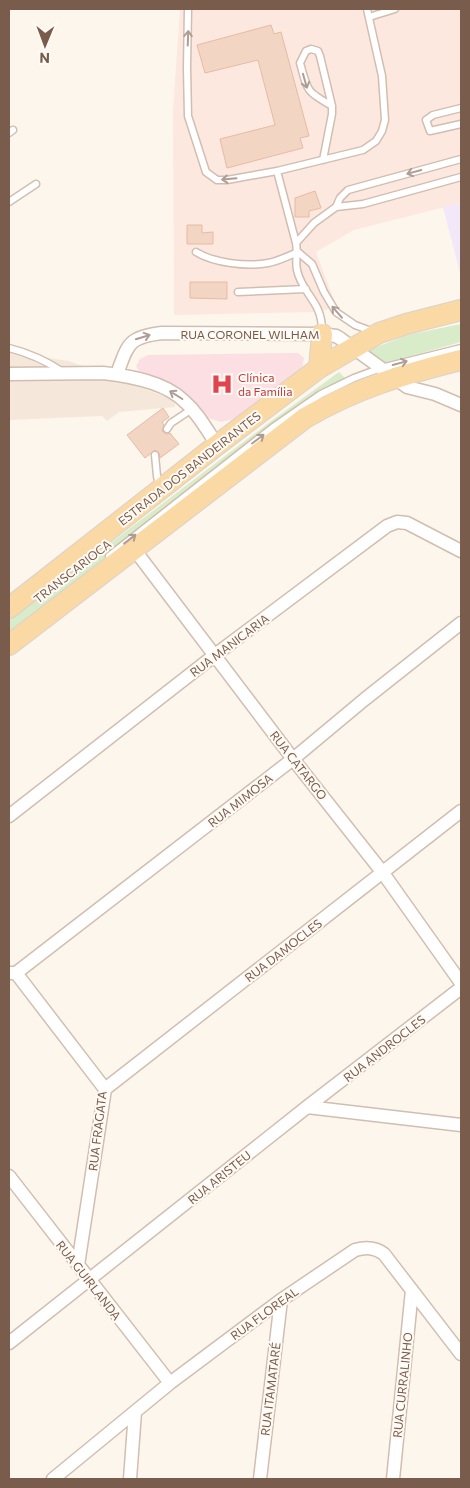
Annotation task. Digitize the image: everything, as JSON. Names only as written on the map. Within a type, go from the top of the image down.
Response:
[{"type":"main road","name":"ESTRADA DOS BANDEIRANTES","points":[[9,608],[217,445],[319,368],[406,324],[461,310]]},
{"type":"main road","points":[[319,368],[322,334]]},
{"type":"main road","points":[[9,645],[305,418],[388,373],[461,360]]},
{"type":"street","name":"RUA CORONEL WILHAM","points":[[117,374],[130,343],[145,335],[162,333],[322,334],[366,345],[388,373],[407,387],[435,394],[461,405]]},
{"type":"street","points":[[9,374],[117,374],[140,380],[172,391],[192,409],[217,445]]},
{"type":"street","name":"RUA MANICARIA","points":[[9,816],[215,655],[387,526],[397,522],[407,524],[461,552]]},
{"type":"street","name":"RUA CATARGO","points":[[134,549],[293,759],[384,873],[461,983]]},
{"type":"street","name":"RUA MIMOSA","points":[[13,973],[293,759],[461,623]]},
{"type":"street","name":"RUA DAMOCLES","points":[[105,1088],[384,873],[461,811]]},
{"type":"street","name":"RUA FRAGATA","points":[[13,973],[105,1088],[78,1265]]},
{"type":"street","name":"RUA ANDROCLES","points":[[307,1107],[461,988]]},
{"type":"street","points":[[307,1107],[461,1125]]},
{"type":"street","name":"RUA ARISTEU","points":[[9,1343],[307,1107]]},
{"type":"street","name":"RUA GUIRLANDA","points":[[9,1176],[170,1383]]},
{"type":"street","name":"RUA FLOREAL","points":[[53,1479],[170,1383],[281,1300],[355,1250],[365,1247],[378,1249],[384,1254],[461,1354]]},
{"type":"street","name":"RUA CURRALINHO","points":[[393,1479],[412,1290]]},
{"type":"street","name":"RUA ITAMATARÉ","points":[[260,1479],[281,1300]]},
{"type":"street","points":[[130,1479],[135,1412]]},
{"type":"lane","points":[[188,9],[188,116],[206,172],[217,180],[277,171],[324,160],[363,150],[376,141],[382,131],[385,120],[382,76],[367,9]]},
{"type":"lane","points":[[368,16],[395,9]]},
{"type":"lane","points":[[324,160],[332,106],[320,56],[318,52],[310,49],[306,51],[300,63],[307,89],[332,106]]},
{"type":"lane","points":[[461,108],[433,116],[426,120],[430,132],[461,124]]},
{"type":"lane","points":[[336,207],[340,198],[348,190],[461,159]]},
{"type":"lane","points":[[277,171],[298,252],[297,270],[320,312],[322,334]]},
{"type":"lane","points":[[296,243],[314,223],[336,207],[363,204],[461,177]]},
{"type":"lane","points":[[9,202],[36,184]]},
{"type":"lane","points":[[196,252],[218,262],[255,264],[268,263],[298,252]]},
{"type":"lane","points":[[298,252],[312,264],[324,292],[336,312],[355,325],[366,345],[339,364]]},
{"type":"lane","points":[[238,292],[306,289]]},
{"type":"lane","points":[[9,348],[44,360],[64,373]]},
{"type":"lane","name":"TRANSCARIOCA","points":[[104,559],[303,405],[321,394],[354,378],[388,373],[461,348]]},
{"type":"lane","points":[[167,429],[171,423],[192,409]]},
{"type":"lane","points":[[156,455],[156,476],[160,490]]},
{"type":"shaded area","points":[[180,9],[461,9],[461,203],[354,230],[316,252],[336,305],[333,307],[320,312],[174,315],[173,111]]},
{"type":"shaded area","points":[[461,203],[461,277],[443,207]]},
{"type":"shaded area","points":[[9,352],[69,361],[174,400],[175,407],[119,412],[107,421],[102,416],[9,420]]},
{"type":"shaded area","name":"Clínica da Família","points":[[298,353],[304,358],[302,368],[234,419],[221,422],[206,417],[187,395],[140,374],[136,366],[140,359],[148,355]]},
{"type":"green space","points":[[461,324],[461,342],[379,365],[364,352],[407,335]]},
{"type":"green space","points":[[339,372],[347,380],[309,400],[9,636],[9,620]]},
{"type":"building","points":[[271,25],[274,34],[281,32],[309,136],[300,138],[303,148],[227,168],[220,139],[275,125],[258,60],[205,73],[197,45]]},
{"type":"building","points":[[315,191],[321,208],[309,211],[309,217],[295,217],[295,198]]},
{"type":"building","points":[[187,225],[202,225],[202,233],[213,232],[213,244],[187,244]]},
{"type":"building","points":[[190,282],[227,282],[227,299],[190,298]]},
{"type":"building","points":[[163,408],[169,417],[162,422],[164,425],[162,431],[166,434],[170,433],[179,444],[160,458],[159,453],[155,450],[145,458],[127,435]]},
{"type":"place","name":"Clínica da Família","points":[[222,384]]}]
